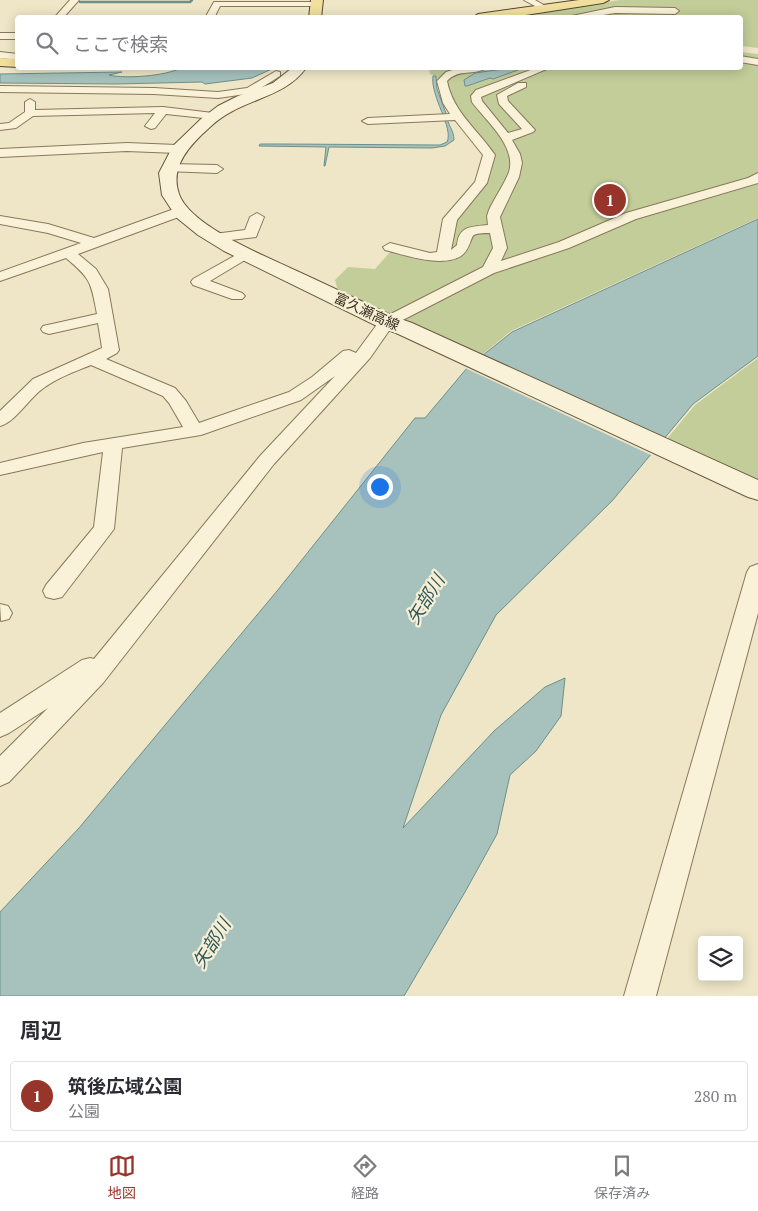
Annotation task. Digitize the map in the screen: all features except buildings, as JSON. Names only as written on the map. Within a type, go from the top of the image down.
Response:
[{"type":"main road","points":[[498,15],[603,0]]},
{"type":"main road","points":[[315,15],[317,2]]},
{"type":"main road","points":[[0,62],[15,63]]},
{"type":"main road","name":"富久瀬高線","points":[[298,70],[293,78],[280,86],[236,102],[213,116],[192,132],[177,149],[168,176],[169,189],[179,212],[214,238],[388,329],[758,491]]},
{"type":"street","points":[[61,15],[75,0]]},
{"type":"street","points":[[528,0],[556,15]]},
{"type":"street","points":[[211,15],[217,4],[317,2]]},
{"type":"street","points":[[584,15],[614,10],[675,11]]},
{"type":"street","points":[[0,36],[15,36]]},
{"type":"street","points":[[0,56],[15,57]]},
{"type":"street","points":[[743,60],[758,62]]},
{"type":"street","points":[[443,256],[450,219],[481,183],[489,155],[485,147],[457,117],[446,100],[442,81],[453,72],[467,70]]},
{"type":"street","points":[[489,270],[500,248],[494,221],[497,204],[504,195],[516,169],[517,159],[506,138],[477,102],[476,96],[480,92],[536,70]]},
{"type":"street","points":[[235,93],[256,88],[276,74]]},
{"type":"street","points":[[506,138],[529,130],[503,102],[502,95],[505,92],[538,80],[538,78],[527,74]]},
{"type":"street","points":[[0,89],[154,91],[218,95],[264,92]]},
{"type":"street","points":[[477,102],[503,102]]},
{"type":"street","points":[[0,127],[12,126],[30,108],[163,110],[213,116]]},
{"type":"street","points":[[151,126],[163,110]]},
{"type":"street","points":[[497,127],[516,116]]},
{"type":"street","points":[[368,122],[457,117]]},
{"type":"street","points":[[0,153],[127,147],[177,149]]},
{"type":"street","points":[[170,168],[217,169]]},
{"type":"street","points":[[0,469],[113,444],[197,436],[295,396],[388,329],[489,270],[564,245],[631,216],[752,181],[758,177]]},
{"type":"street","points":[[0,277],[179,212]]},
{"type":"street","points":[[214,238],[251,234],[257,217]]},
{"type":"street","points":[[0,220],[35,226],[94,243]]},
{"type":"street","points":[[390,247],[430,257],[455,254],[464,246],[465,236],[470,231],[494,221]]},
{"type":"street","points":[[0,422],[44,380],[68,368],[93,360],[110,350],[100,289],[91,272],[67,252]]},
{"type":"street","points":[[237,296],[198,282],[245,254]]},
{"type":"street","points":[[49,329],[106,317]]},
{"type":"street","points":[[0,774],[94,676],[267,460],[388,329]]},
{"type":"street","points":[[93,360],[168,392],[177,401],[197,436]]},
{"type":"street","points":[[54,591],[104,529],[113,444]]},
{"type":"street","points":[[640,996],[758,572]]},
{"type":"street","points":[[0,726],[92,666],[108,659]]},
{"type":"green space","points":[[620,0],[758,0],[758,48],[743,46],[743,15],[518,15]]},
{"type":"green space","points":[[743,52],[758,54],[758,218],[511,331],[477,359],[339,294],[335,280],[348,267],[375,269],[392,250],[438,254],[474,189],[480,175],[483,152],[441,89],[437,77],[430,74],[429,70],[743,70]]},
{"type":"green space","points":[[758,358],[758,484],[666,440],[695,405]]},
{"type":"water","points":[[270,70],[252,78],[205,84],[202,82],[116,84],[0,83],[0,74],[122,72],[109,75],[135,77],[174,71]]},
{"type":"water","points":[[496,70],[518,70],[465,86],[464,80],[475,73]]},
{"type":"water","points":[[433,76],[436,76],[437,89],[454,136],[454,140],[445,146],[432,148],[329,147],[324,166],[326,147],[259,146],[260,144],[440,145],[447,142],[448,136],[445,120],[435,93]]},
{"type":"water","name":"矢部川","points":[[758,219],[758,356],[693,404],[612,501],[496,615],[441,715],[403,828],[494,731],[545,687],[565,678],[561,716],[536,751],[510,775],[497,834],[404,996],[0,996],[0,912],[79,828],[277,591],[415,418],[425,418],[467,368],[512,332]]},
{"type":"pier","points":[[467,365],[656,453],[653,456],[465,368]]},
{"type":"waterway","points":[[80,2],[190,2],[192,0]]},
{"type":"place","name":"筑後広域公園","points":[[610,200]]}]
